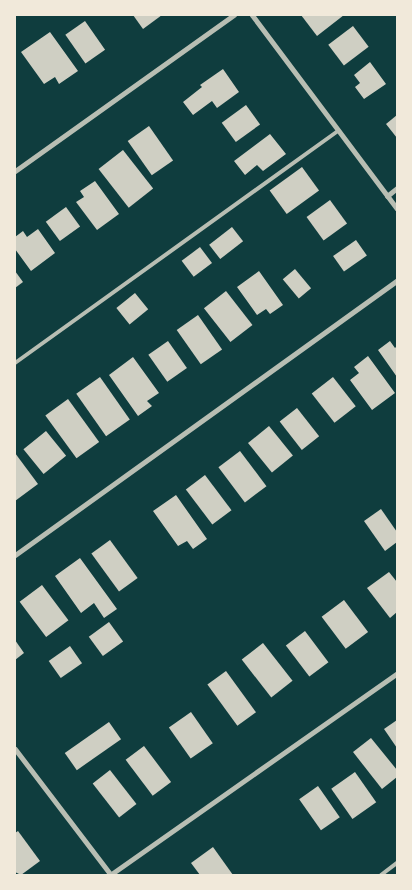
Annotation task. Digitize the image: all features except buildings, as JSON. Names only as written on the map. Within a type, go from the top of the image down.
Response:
[{"type":"street","points":[[15,171],[234,15]]},
{"type":"street","points":[[252,15],[397,209]]},
{"type":"street","points":[[387,196],[397,188]]},
{"type":"street","points":[[15,555],[397,280]]},
{"type":"street","points":[[15,749],[111,875],[397,673]]},
{"type":"lane","points":[[15,363],[338,131]]},
{"type":"lane","points":[[381,875],[397,863]]}]
